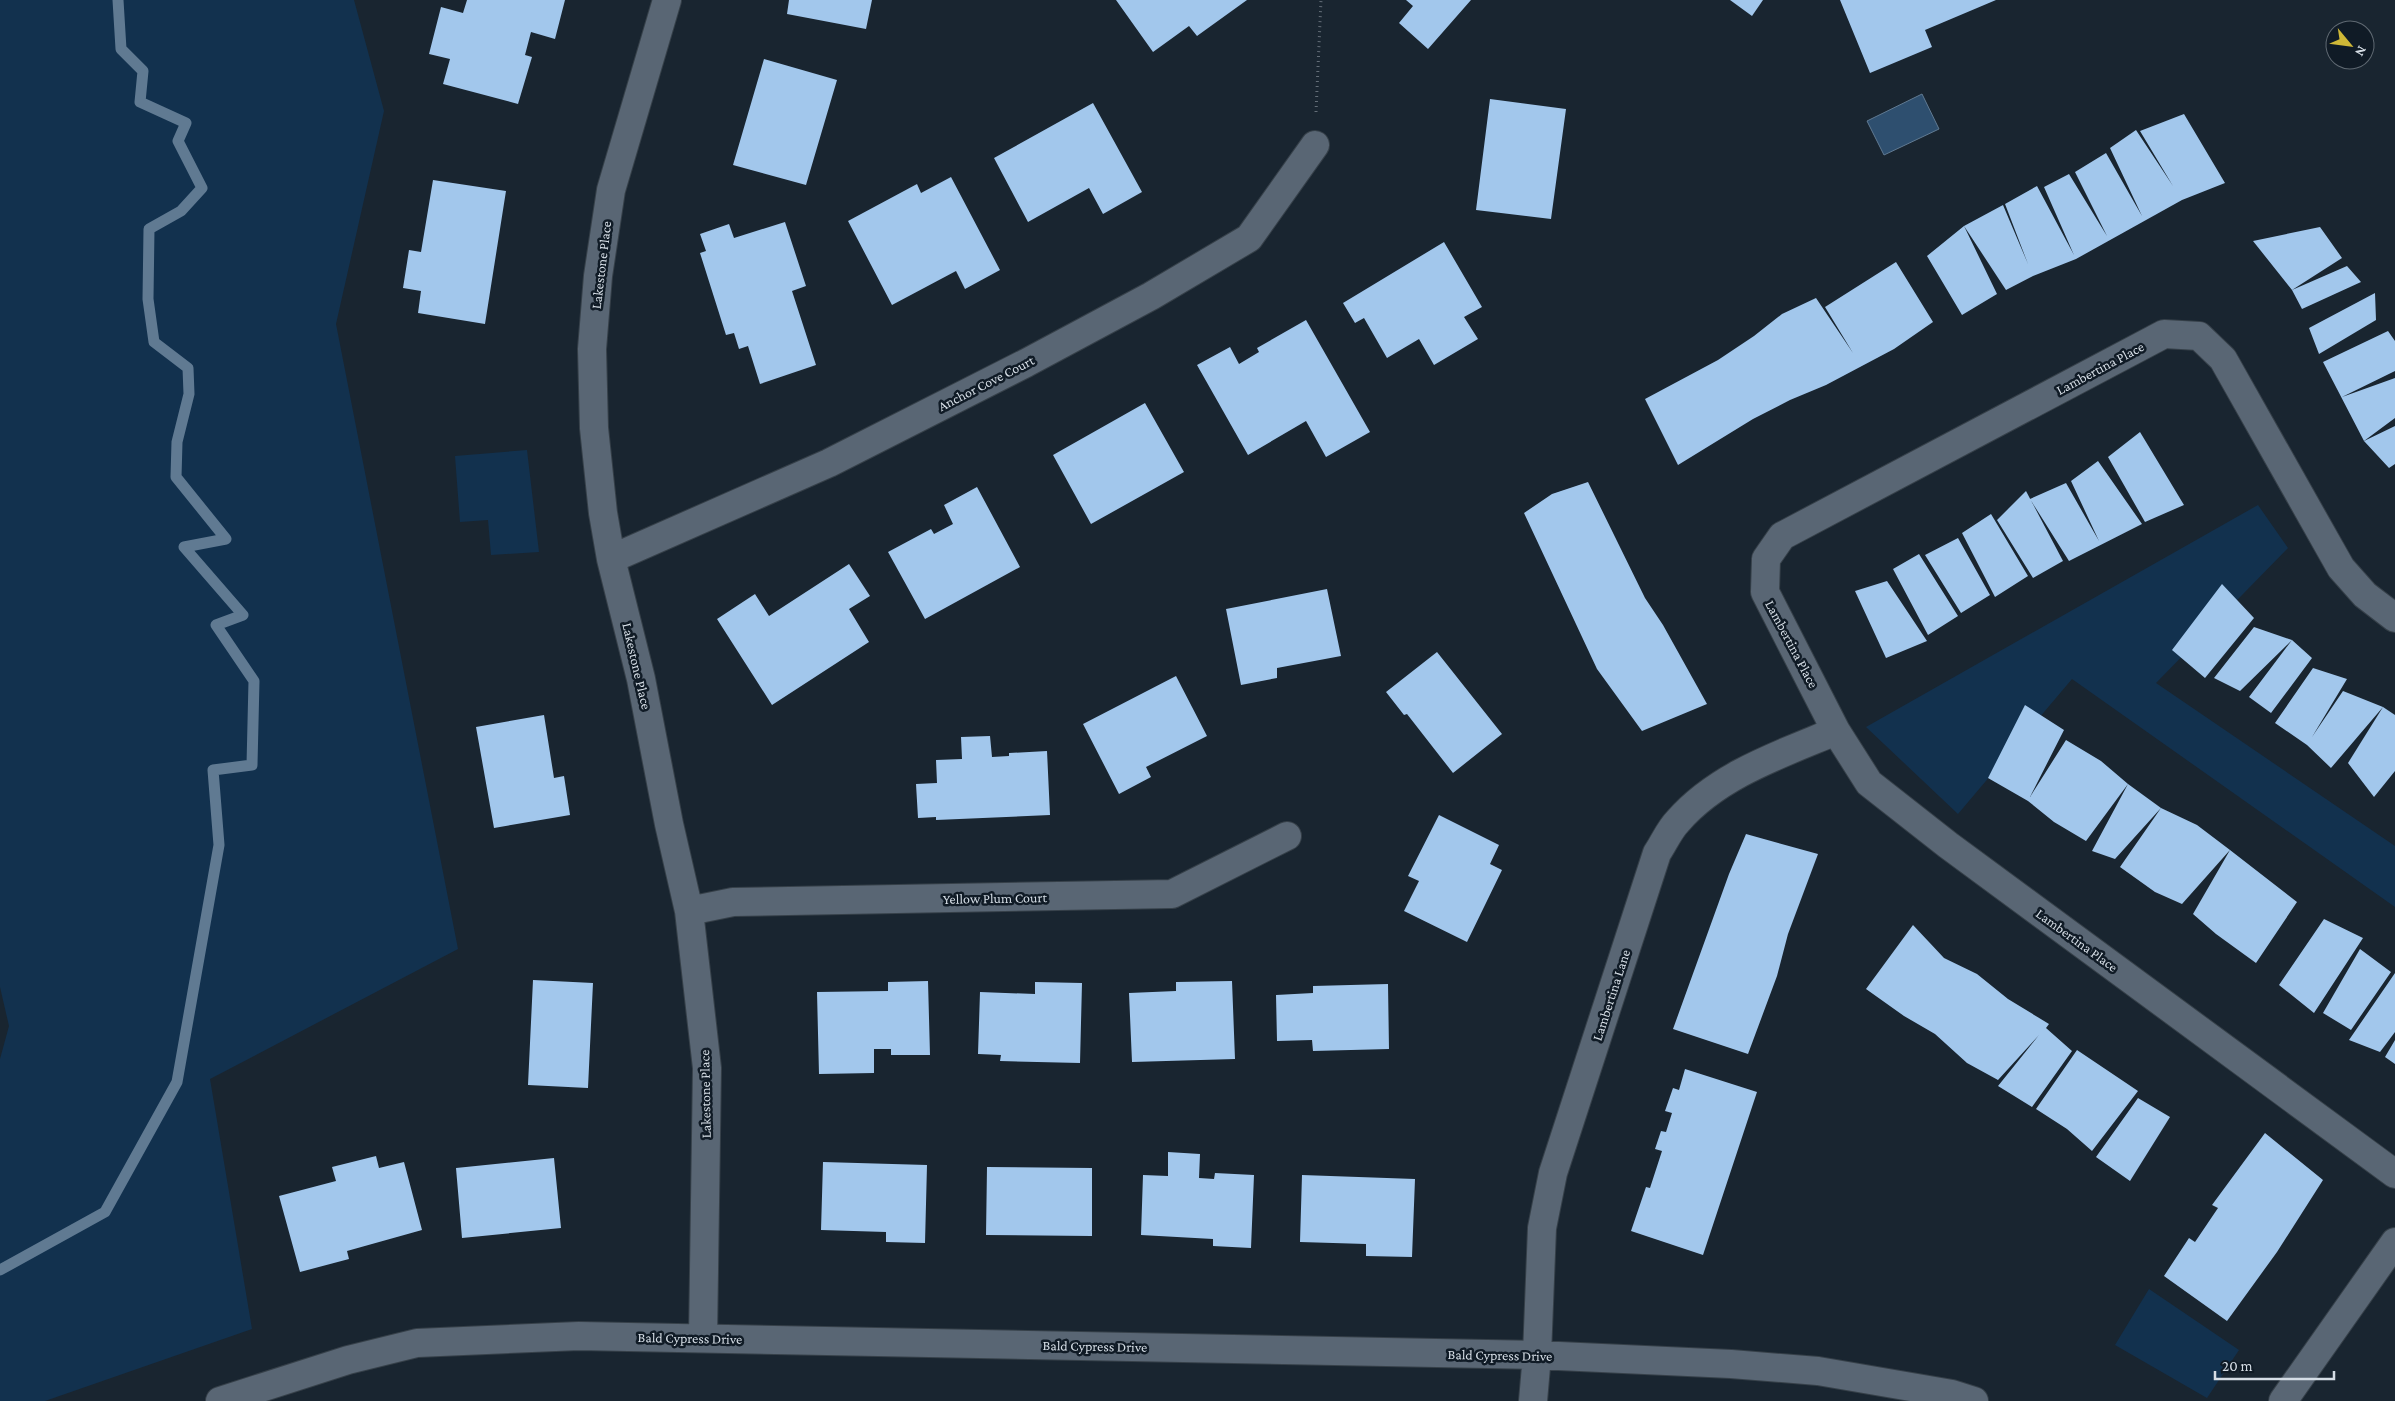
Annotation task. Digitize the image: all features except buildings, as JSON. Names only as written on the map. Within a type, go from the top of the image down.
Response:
[{"type":"street","name":"Lakestone Place","points":[[667,0],[611,190],[598,276],[592,349],[594,428],[603,514],[611,559],[641,679],[668,824],[689,911],[708,1068],[703,1338]]},
{"type":"street","name":"Anchor Cove Court","points":[[611,559],[829,463],[1026,363],[1151,296],[1249,238],[1315,145]]},
{"type":"street","name":"Lambertina Place","points":[[2395,618],[2364,594],[2341,568],[2223,359],[2199,336],[2164,334],[1782,536],[1766,559],[1765,592],[1836,731],[1869,783],[1948,845],[2395,1174]]},
{"type":"street","name":"Lambertina Lane","points":[[1533,1401],[1537,1355],[1542,1228],[1553,1173],[1658,853],[1676,822],[1704,795],[1760,763],[1836,731]]},
{"type":"street","name":"Yellow Plum Court","points":[[689,911],[733,902],[1172,894],[1287,836]]},
{"type":"street","points":[[2283,1401],[2395,1242]]},
{"type":"street","name":"Bald Cypress Drive","points":[[220,1401],[348,1360],[417,1344],[579,1336],[1537,1355],[1731,1364],[1818,1371],[1952,1394],[1974,1401]]},
{"type":"path","points":[[1315,145],[1321,0]]},
{"type":"shaded area","points":[[0,0],[354,0],[384,111],[336,324],[458,949],[210,1079],[252,1329],[45,1401],[0,1401],[0,1059],[9,1026],[0,987]]},
{"type":"shaded area","points":[[1922,94],[1939,129],[1884,155],[1867,121]]},
{"type":"shaded area","points":[[527,450],[539,552],[491,555],[488,520],[460,522],[455,456]]},
{"type":"shaded area","points":[[2258,505],[2288,548],[2156,683],[2395,846],[2395,907],[2072,679],[1958,814],[1866,727]]},
{"type":"shaded area","points":[[2149,1289],[2239,1350],[2207,1398],[2115,1345]]},
{"type":"waterway","points":[[0,1270],[105,1212],[177,1082],[219,845],[213,770],[252,765],[254,681],[216,625],[243,615],[184,547],[226,539],[176,477],[177,442],[189,394],[188,368],[154,342],[148,299],[149,229],[181,211],[202,188],[178,141],[186,123],[140,102],[143,71],[121,49],[118,0]]}]
